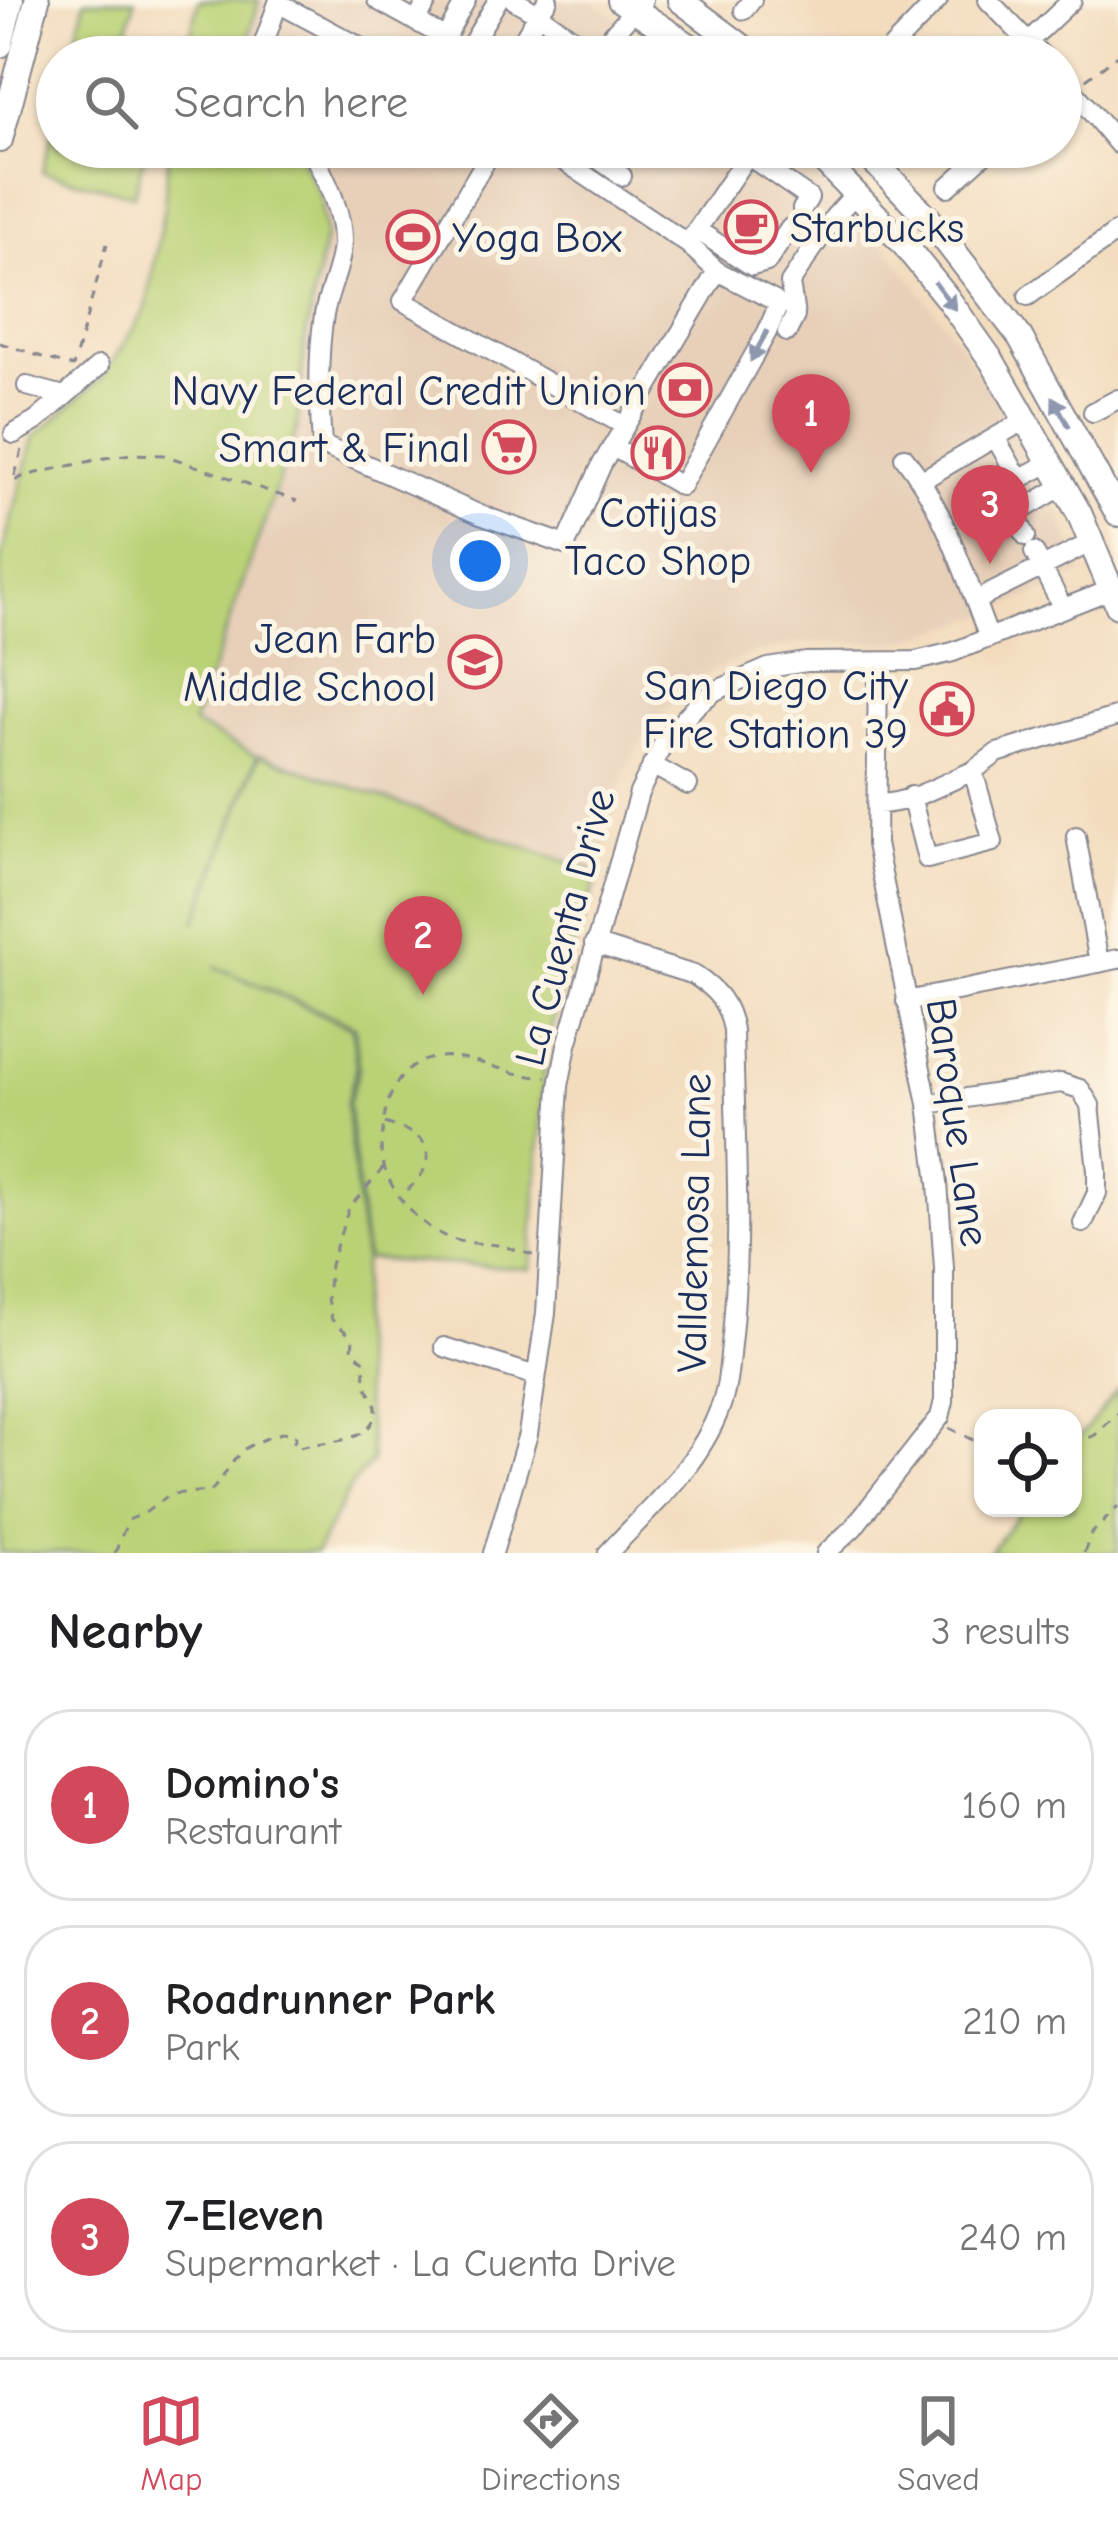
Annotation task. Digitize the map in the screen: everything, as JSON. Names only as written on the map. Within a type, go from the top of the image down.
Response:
[{"type":"main road","points":[[0,45],[11,0]]},
{"type":"main road","points":[[0,140],[37,0]]},
{"type":"main road","points":[[680,0],[728,36]]},
{"type":"main road","points":[[633,3],[678,36]]},
{"type":"main road","points":[[831,168],[903,243],[992,361],[1063,486],[1116,594]]},
{"type":"main road","points":[[880,168],[928,219],[1020,338],[1118,514]]},
{"type":"street","points":[[377,0],[442,36]]},
{"type":"street","points":[[416,22],[428,0]]},
{"type":"street","points":[[447,36],[466,0]]},
{"type":"street","points":[[477,36],[498,0]]},
{"type":"street","points":[[514,0],[543,7],[563,36]]},
{"type":"street","points":[[903,36],[938,0]]},
{"type":"street","points":[[988,0],[1024,36]]},
{"type":"street","points":[[1034,36],[1072,0]]},
{"type":"street","points":[[266,36],[278,2],[340,36]]},
{"type":"street","points":[[610,36],[633,3]]},
{"type":"street","points":[[526,36],[543,7]]},
{"type":"street","points":[[1082,103],[1118,144]]},
{"type":"street","points":[[320,168],[332,191],[343,239],[338,275],[325,310],[318,374],[322,446],[478,514],[566,545],[602,464],[717,271]]},
{"type":"street","points":[[482,168],[403,301],[625,426]]},
{"type":"street","points":[[578,168],[692,237],[752,266],[767,262],[790,228]]},
{"type":"street","points":[[611,168],[622,176]]},
{"type":"street","points":[[692,237],[739,168]]},
{"type":"street","points":[[767,168],[809,198],[802,209]]},
{"type":"street","points":[[948,187],[969,168]]},
{"type":"street","points":[[787,332],[795,316],[790,283],[856,193]]},
{"type":"street","points":[[1028,296],[1118,231]]},
{"type":"street","points":[[613,447],[681,486],[777,312],[775,301],[717,271],[692,237]]},
{"type":"street","points":[[19,438],[98,365]]},
{"type":"street","points":[[27,386],[64,396]]},
{"type":"street","points":[[1093,412],[1118,399]]},
{"type":"street","points":[[922,480],[1024,421]]},
{"type":"street","points":[[995,437],[1019,479],[1049,463]]},
{"type":"street","points":[[904,457],[922,480],[949,535],[989,638]]},
{"type":"street","points":[[1063,486],[1015,514],[1063,608]]},
{"type":"street","points":[[975,602],[1034,552],[1092,542]]},
{"type":"street","name":"La Cuenta Drive","points":[[493,1553],[528,1434],[546,1313],[561,1076],[639,793],[664,740],[716,691],[768,668],[806,662],[916,661],[1116,594]]},
{"type":"street","name":"Baroque Lane","points":[[878,662],[876,844],[928,1104],[938,1183],[944,1268],[944,1401],[937,1422]]},
{"type":"street","points":[[876,804],[891,804],[973,771],[997,753],[1118,716]]},
{"type":"street","points":[[652,765],[688,785]]},
{"type":"street","points":[[911,796],[927,859],[993,842],[973,771]]},
{"type":"street","points":[[906,1001],[1108,961],[1076,836]]},
{"type":"street","name":"Valldemosa Lane","points":[[594,944],[694,975],[729,1010],[738,1222],[734,1312],[726,1390],[719,1412],[686,1470],[608,1553]]},
{"type":"street","points":[[928,1104],[1061,1083],[1080,1089],[1090,1106],[1097,1170],[1096,1193],[1083,1223]]},
{"type":"street","points":[[444,1347],[536,1376]]},
{"type":"street","points":[[826,1553],[853,1528],[937,1422]]},
{"type":"path","points":[[1082,74],[1118,56]]},
{"type":"path","points":[[0,343],[73,367],[107,244]]},
{"type":"path","points":[[19,438],[13,482],[105,458],[164,455],[297,501]]},
{"type":"path","points":[[548,1257],[503,1246],[459,1243],[415,1215],[399,1195],[381,1156],[384,1109],[392,1087],[405,1074],[438,1057],[492,1066],[515,1076],[561,1076]]},
{"type":"path","points":[[383,1123],[416,1136],[426,1149],[420,1180],[399,1195]]},
{"type":"path","points":[[115,1553],[128,1520],[170,1494],[211,1491],[251,1445],[282,1432],[296,1437],[293,1444],[299,1447],[343,1441],[368,1428],[376,1412],[364,1380],[366,1362],[352,1351],[352,1339],[332,1320],[327,1300],[330,1265],[350,1208],[385,1166]]},
{"type":"path","points":[[1082,1441],[1118,1412]]},
{"type":"path","points":[[937,1422],[974,1440]]},
{"type":"path","points":[[1084,1553],[1091,1534],[1118,1508]]},
{"type":"shaded area","points":[[261,0],[590,0],[650,36],[250,36]]},
{"type":"shaded area","points":[[307,168],[816,168],[867,221],[949,329],[1034,455],[1083,573],[990,614],[895,643],[804,642],[751,654],[714,670],[673,702],[640,743],[624,774],[599,873],[260,755],[194,725],[300,430],[307,339],[326,235],[321,194]]},
{"type":"green space","points":[[85,0],[135,0],[127,31],[144,36],[76,36]]},
{"type":"green space","points":[[199,0],[259,0],[249,36],[190,36]]},
{"type":"green space","points":[[43,168],[141,168],[134,195],[42,172]]},
{"type":"green space","points":[[167,168],[306,168],[320,194],[325,235],[305,340],[297,429],[193,724],[257,756],[195,923],[260,755],[599,873],[546,1048],[531,1269],[366,1259],[348,1104],[359,1070],[355,1026],[214,966],[352,1028],[356,1068],[346,1105],[364,1259],[357,1330],[372,1460],[350,1487],[316,1553],[0,1553],[0,561],[34,437],[102,378],[146,309]]},
{"type":"green space","points":[[1118,1390],[1118,1553],[989,1553],[1016,1517],[1082,1517],[1082,1434]]},
{"type":"place","name":"Starbucks","points":[[751,227]]},
{"type":"place","name":"Yoga Box","points":[[413,237]]},
{"type":"place","name":"Navy Federal Credit Union","points":[[685,390]]},
{"type":"place","name":"Smart & Final","points":[[509,447]]},
{"type":"place","name":"Cotijas Taco Shop","points":[[658,453]]},
{"type":"place","name":"Domino's","points":[[811,473]]},
{"type":"place","name":"7-Eleven","points":[[990,564]]},
{"type":"place","name":"Jean Farb Middle School","points":[[475,662]]},
{"type":"place","name":"San Diego City Fire Station 39","points":[[947,709]]},
{"type":"place","name":"Roadrunner Park","points":[[423,995]]}]
